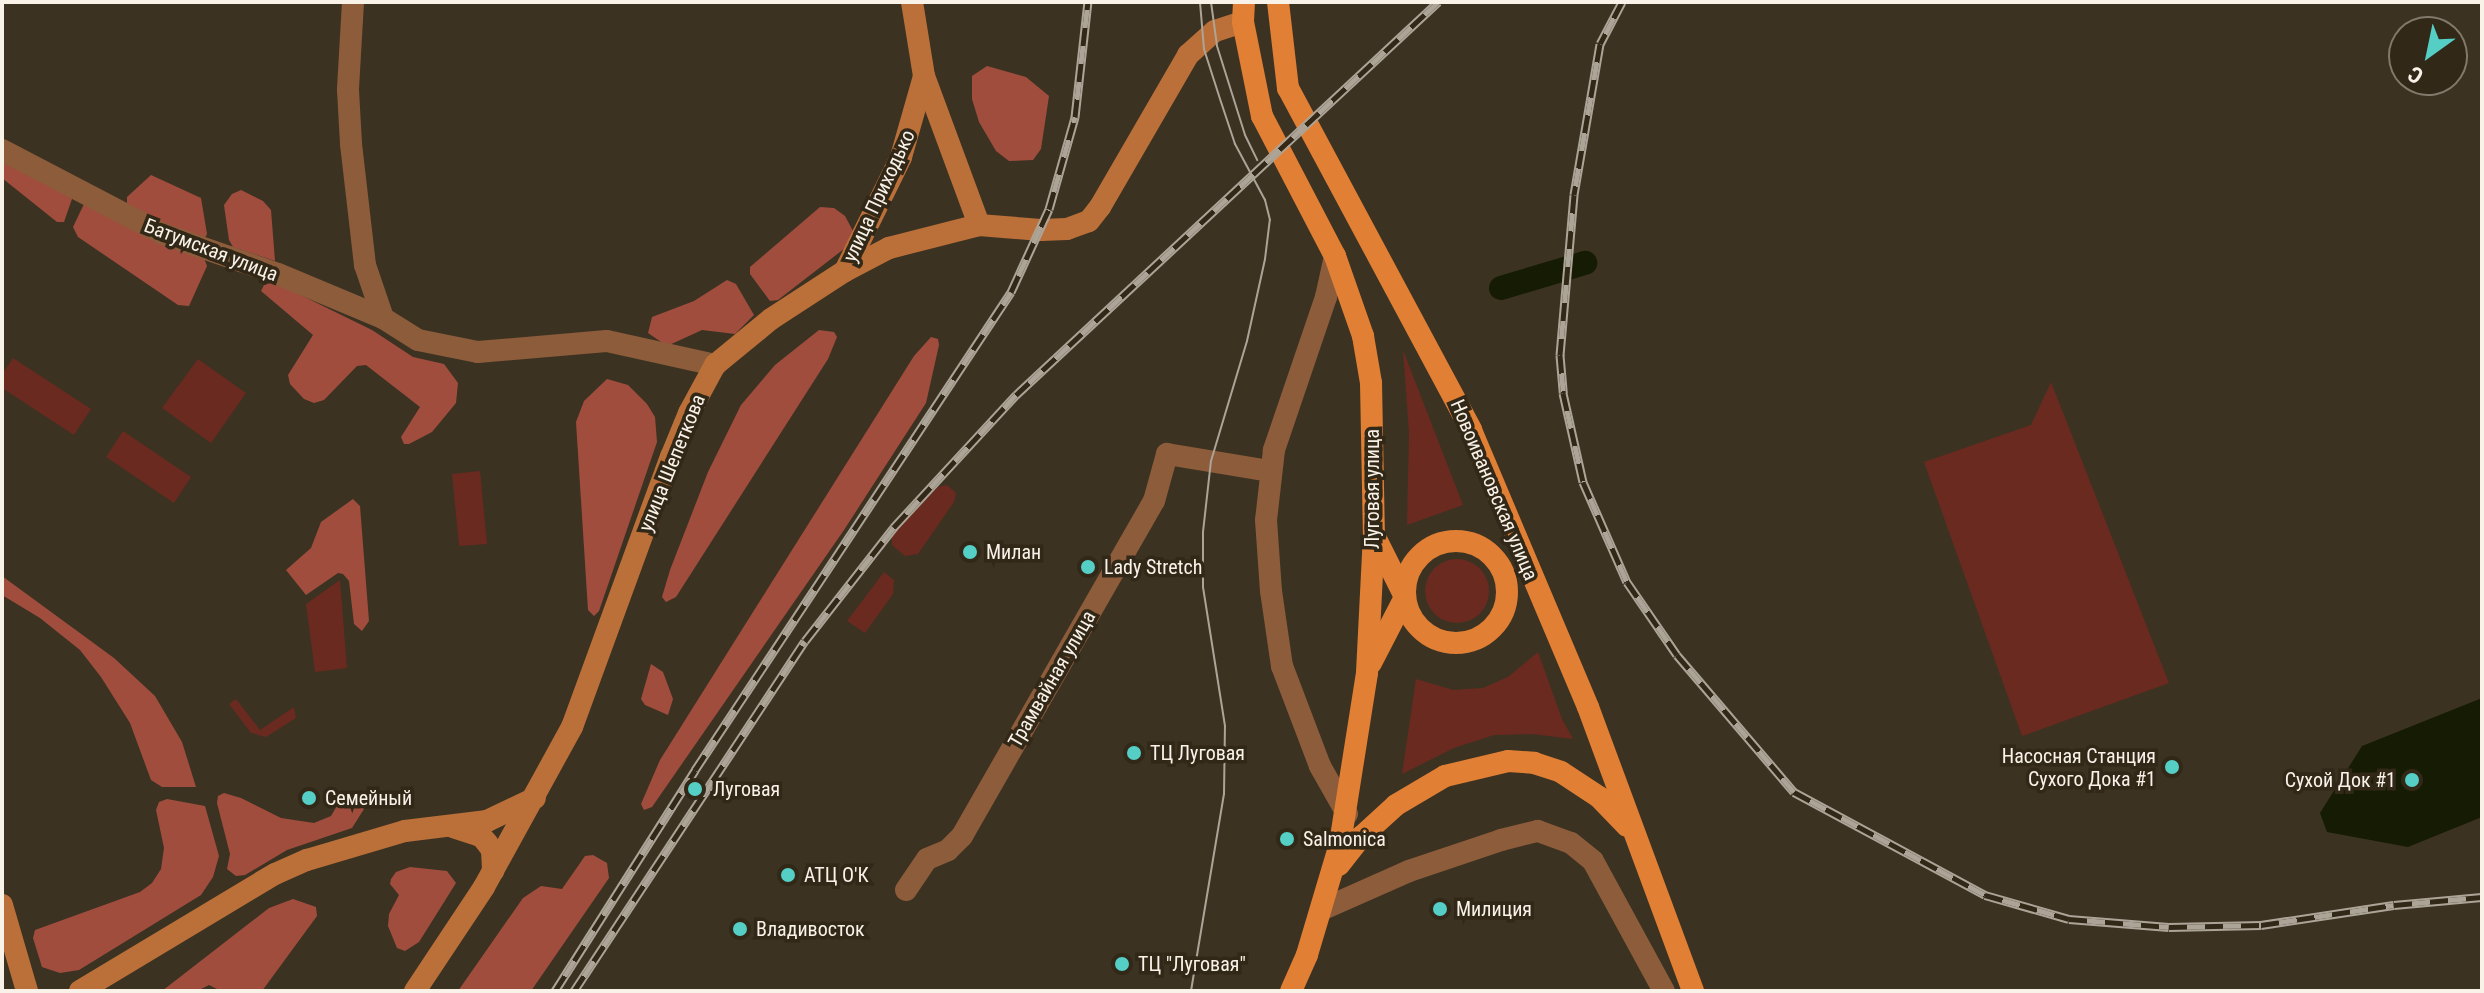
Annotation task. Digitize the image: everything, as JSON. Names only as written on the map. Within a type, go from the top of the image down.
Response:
[{"type":"main road","name":"улица Приходько","points":[[912,2],[924,76],[979,225]]},
{"type":"main road","name":"Новоивановская улица","points":[[1278,2],[1288,88],[1460,406],[1588,707],[1693,991]]},
{"type":"main road","name":"улица Шепеткова","points":[[415,991],[493,871],[572,727],[671,457],[689,413],[715,365],[771,319],[845,271],[889,248],[979,225],[1054,230],[1089,221],[1188,55],[1215,31],[1244,12]]},
{"type":"main road","name":"Луговая улица","points":[[1244,12],[1262,116],[1335,256],[1363,336],[1371,383],[1374,534],[1367,673],[1347,814],[1307,955],[1291,991]]},
{"type":"main road","name":"улица Приходько","points":[[845,271],[901,157],[924,76]]},
{"type":"main road","points":[[1374,534],[1405,597],[1412,619],[1427,635],[1461,644],[1483,637],[1499,621],[1507,599],[1505,511]]},
{"type":"main road","points":[[1367,673],[1405,597],[1409,570],[1417,559],[1439,544],[1466,542],[1490,554],[1505,576],[1550,622]]},
{"type":"main road","points":[[1331,876],[1361,837],[1396,805],[1445,776],[1508,761],[1534,763],[1582,783],[1610,806],[1638,839]]},
{"type":"main road","points":[[80,991],[286,869],[342,847],[440,824],[487,821],[536,797]]},
{"type":"main road","points":[[440,824],[481,836],[492,850],[493,871]]},
{"type":"main road","points":[[2,905],[27,991]]},
{"type":"street","points":[[353,2],[348,90],[351,144],[365,265],[383,318]]},
{"type":"street","name":"Батумская улица","points":[[2,150],[163,234],[278,274],[383,318],[418,340],[478,352],[607,341],[715,365]]},
{"type":"street","points":[[1335,256],[1326,297],[1286,411],[1270,471],[1266,520],[1271,591],[1282,666],[1320,766],[1347,814]]},
{"type":"street","name":"Трамвайная улица","points":[[906,890],[927,859],[948,850],[962,836],[1154,501],[1167,454],[1270,471]]},
{"type":"street","points":[[1321,910],[1409,871],[1538,831],[1571,843],[1593,861],[1664,991]]},
{"type":"shaded area","points":[[987,66],[1026,77],[1049,96],[1041,149],[1033,160],[1009,161],[996,151],[979,122],[972,99],[972,76]]},
{"type":"shaded area","points":[[2,159],[73,196],[64,222],[57,222],[2,178]]},
{"type":"shaded area","points":[[151,175],[201,198],[205,238],[166,227],[127,205],[127,197]]},
{"type":"shaded area","points":[[241,190],[263,201],[271,210],[275,261],[233,247],[229,240],[224,205],[232,194]]},
{"type":"shaded area","points":[[84,204],[204,258],[207,266],[189,306],[178,305],[78,237],[73,227]]},
{"type":"shaded area","points":[[820,207],[834,208],[845,216],[853,231],[849,245],[778,300],[770,301],[750,274],[750,267]]},
{"type":"shaded area","points":[[727,280],[736,284],[754,315],[735,334],[702,330],[667,346],[648,333],[652,317],[694,301]]},
{"type":"shaded area","points":[[274,282],[372,330],[413,357],[444,364],[458,383],[456,403],[432,432],[404,444],[401,437],[420,407],[366,365],[357,366],[324,400],[314,403],[304,399],[290,384],[288,375],[313,335],[261,291],[264,285]]},
{"type":"shaded area","points":[[819,330],[834,332],[837,337],[828,359],[676,597],[666,602],[662,597],[670,570],[708,472],[741,405],[775,365]]},
{"type":"shaded area","points":[[931,337],[938,339],[939,345],[926,403],[844,530],[652,807],[644,810],[641,804],[660,760],[914,356]]},
{"type":"shaded area","points":[[1403,350],[1463,505],[1407,525],[1409,433]]},
{"type":"shaded area","points":[[13,358],[91,409],[74,435],[2,388],[2,374]]},
{"type":"shaded area","points":[[198,359],[246,393],[211,443],[162,408]]},
{"type":"shaded area","points":[[607,379],[628,385],[647,404],[655,417],[657,442],[599,611],[594,616],[588,610],[576,422],[584,401]]},
{"type":"shaded area","points":[[2051,382],[2169,683],[2022,736],[1924,462],[2031,425]]},
{"type":"shaded area","points":[[123,431],[191,477],[174,503],[106,457]]},
{"type":"shaded area","points":[[480,471],[487,544],[459,546],[452,474]]},
{"type":"shaded area","points":[[947,485],[956,493],[954,502],[918,554],[905,556],[892,545],[892,535],[938,487]]},
{"type":"shaded area","points":[[353,499],[360,506],[369,621],[362,631],[354,624],[349,581],[343,574],[338,573],[306,595],[286,570],[311,548],[321,522]]},
{"type":"shaded area","points":[[1451,559],[1463,559],[1480,568],[1487,579],[1487,603],[1480,614],[1463,623],[1451,623],[1439,618],[1430,609],[1425,597],[1425,585],[1430,573],[1439,564]]},
{"type":"shaded area","points":[[884,572],[894,580],[893,594],[865,633],[847,621]]},
{"type":"shaded area","points":[[2,576],[114,658],[155,696],[182,742],[196,787],[162,787],[151,780],[130,723],[101,677],[80,650],[40,618],[2,595]]},
{"type":"shaded area","points":[[340,580],[347,668],[315,672],[306,604]]},
{"type":"shaded area","points":[[1538,652],[1562,719],[1573,739],[1532,734],[1494,735],[1454,748],[1402,774],[1416,679],[1453,690],[1483,688],[1508,677]]},
{"type":"shaded area","points":[[651,664],[663,672],[673,699],[668,715],[645,705],[641,699]]},
{"type":"shaded area","name":"Сухой Док #1","points":[[2482,698],[2482,817],[2408,847],[2327,832],[2320,813],[2362,746]]},
{"type":"shaded area","points":[[236,699],[260,730],[294,707],[296,718],[266,737],[251,733],[229,704]]},
{"type":"shaded area","points":[[224,793],[281,818],[314,823],[331,816],[341,799],[362,804],[364,809],[352,828],[287,850],[245,875],[236,876],[227,869],[230,854],[217,803],[218,796]]},
{"type":"shaded area","points":[[167,799],[205,806],[219,856],[213,877],[201,895],[79,970],[60,973],[42,967],[33,938],[35,930],[140,892],[152,883],[161,869],[164,848],[156,810],[159,802]]},
{"type":"shaded area","points":[[593,855],[607,863],[609,878],[531,991],[458,991],[523,898],[541,886],[562,889],[585,856]]},
{"type":"shaded area","points":[[410,867],[447,871],[456,883],[419,942],[405,951],[397,948],[388,926],[389,914],[399,895],[390,884],[396,872]]},
{"type":"shaded area","points":[[293,899],[316,907],[317,916],[262,991],[221,991],[209,985],[197,991],[162,991],[269,908]]},
{"type":"waterway","points":[[1501,288],[1585,263]]},
{"type":"tram line","points":[[1191,991],[1224,794],[1225,726],[1203,587],[1203,532],[1211,461],[1247,341],[1270,220],[1265,200],[1235,144],[1221,102],[1204,49],[1200,2]]},
{"type":"tram line","points":[[1211,2],[1217,46],[1245,135],[1257,160]]},
{"type":"railway","points":[[555,991],[695,770],[1011,292],[1049,209],[1075,117],[1088,2]]},
{"type":"railway","points":[[574,991],[805,641],[894,527],[1016,395],[1438,2]]},
{"type":"railway","points":[[1622,2],[1600,44],[1574,195],[1560,355],[1563,393],[1583,482],[1627,582],[1677,655],[1794,792],[1985,895],[2069,919],[2169,927],[2261,925],[2394,905],[2482,897]]},
{"type":"place","name":"Милан","points":[[970,552]]},
{"type":"place","name":"Lady Stretch","points":[[1088,567]]},
{"type":"place","name":"ТЦ Луговая","points":[[1134,753]]},
{"type":"place","name":"Насосная Станция Сухого Дока #1","points":[[2172,767]]},
{"type":"place","name":"Сухой Док #1","points":[[2412,780]]},
{"type":"place","name":"Луговая","points":[[695,789]]},
{"type":"place","name":"Семейный","points":[[309,798]]},
{"type":"place","name":"Salmonica","points":[[1287,839]]},
{"type":"place","name":"АТЦ О'К","points":[[788,875]]},
{"type":"place","name":"Милиция","points":[[1440,909]]},
{"type":"place","name":"Владивосток","points":[[740,929]]},
{"type":"place","name":"ТЦ \"Луговая\"","points":[[1122,964]]}]
